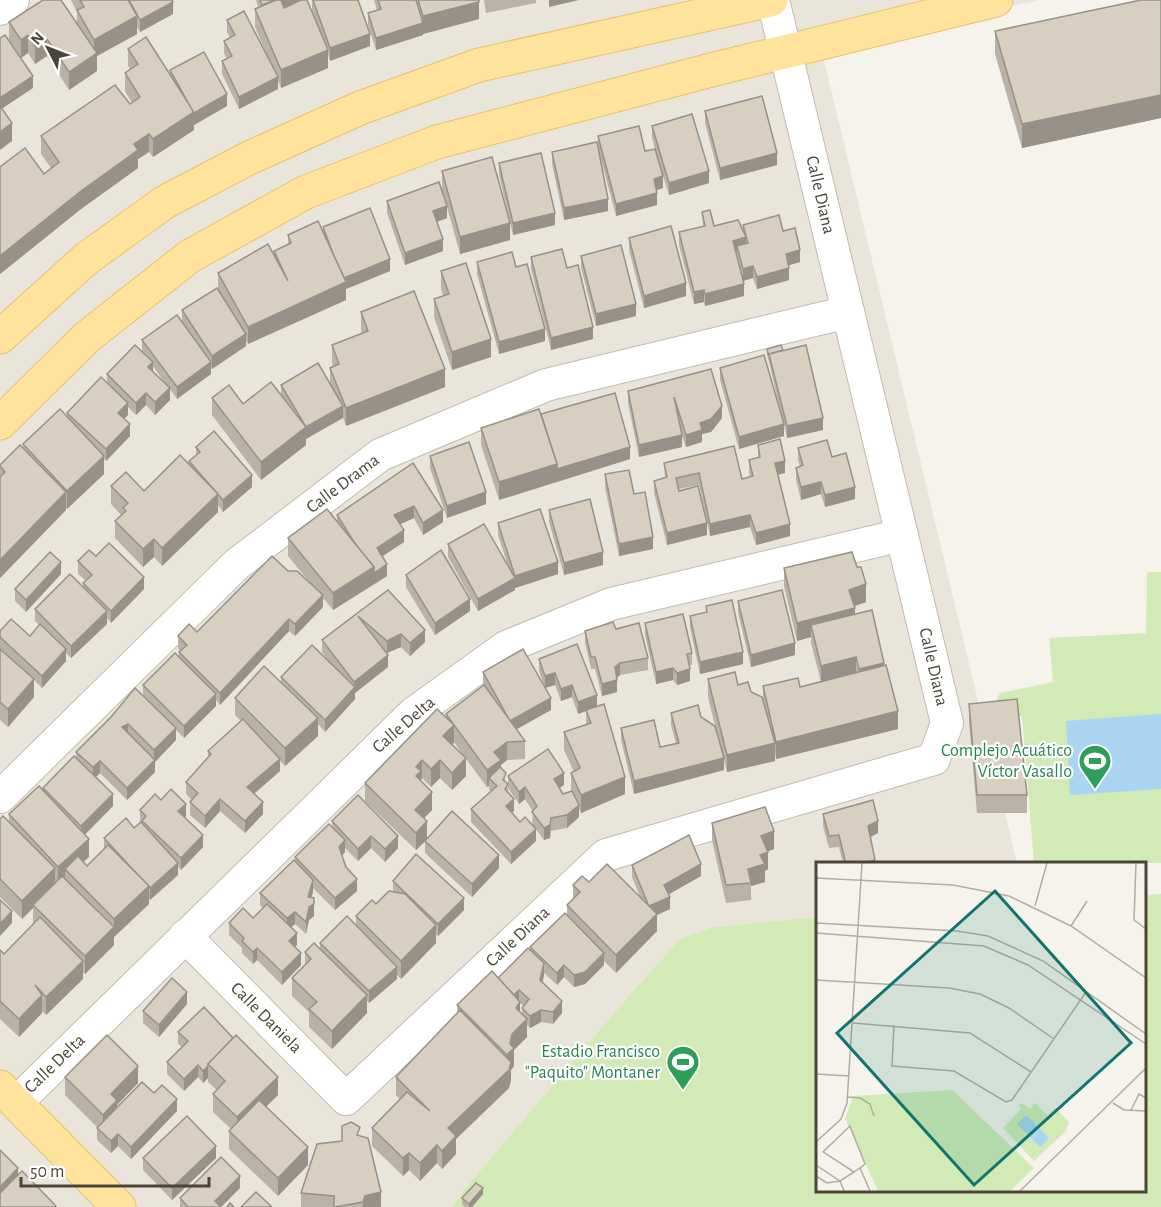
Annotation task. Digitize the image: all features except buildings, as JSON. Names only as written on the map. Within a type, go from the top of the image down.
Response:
[{"type":"main road","points":[[0,337],[86,259],[165,202],[249,158],[360,108],[479,65],[772,0]]},
{"type":"main road","points":[[0,423],[87,337],[190,256],[306,192],[437,141],[996,0]]},
{"type":"main road","points":[[8,1095],[119,1207]]},
{"type":"street","points":[[0,9],[13,0]]},
{"type":"street","name":"Calle Diana","points":[[346,1099],[606,855],[934,759],[947,723],[772,0]]},
{"type":"street","name":"Calle Drama","points":[[0,797],[237,564],[380,455],[546,385],[848,312]]},
{"type":"street","name":"Calle Delta","points":[[8,1095],[185,936],[414,713],[506,647],[611,604],[902,535]]},
{"type":"street","name":"Calle Daniela","points":[[185,936],[346,1099]]},
{"type":"shaded area","points":[[0,0],[1040,0],[821,48],[1017,862],[816,862],[816,917],[714,927],[680,939],[627,998],[468,1185],[452,1207],[0,1207]]},
{"type":"green space","name":"Complejo Acuático Víctor Vasallo","points":[[1147,572],[1161,572],[1161,863],[1034,862],[1022,716],[990,716],[1000,693],[1053,682],[1049,638],[1146,633]]},
{"type":"green space","name":"Estadio Francisco \"Paquito\" Montaner","points":[[1161,894],[1161,1207],[452,1207],[468,1185],[627,998],[680,939],[714,927],[816,917],[816,1192],[1146,1192],[1146,895]]},
{"type":"water","points":[[1161,714],[1161,789],[1070,795],[1066,721]]},
{"type":"place","name":"Complejo Acuático Víctor Vasallo","points":[[1095,790]]},
{"type":"place","name":"Estadio Francisco \"Paquito\" Montaner","points":[[683,1091]]}]
